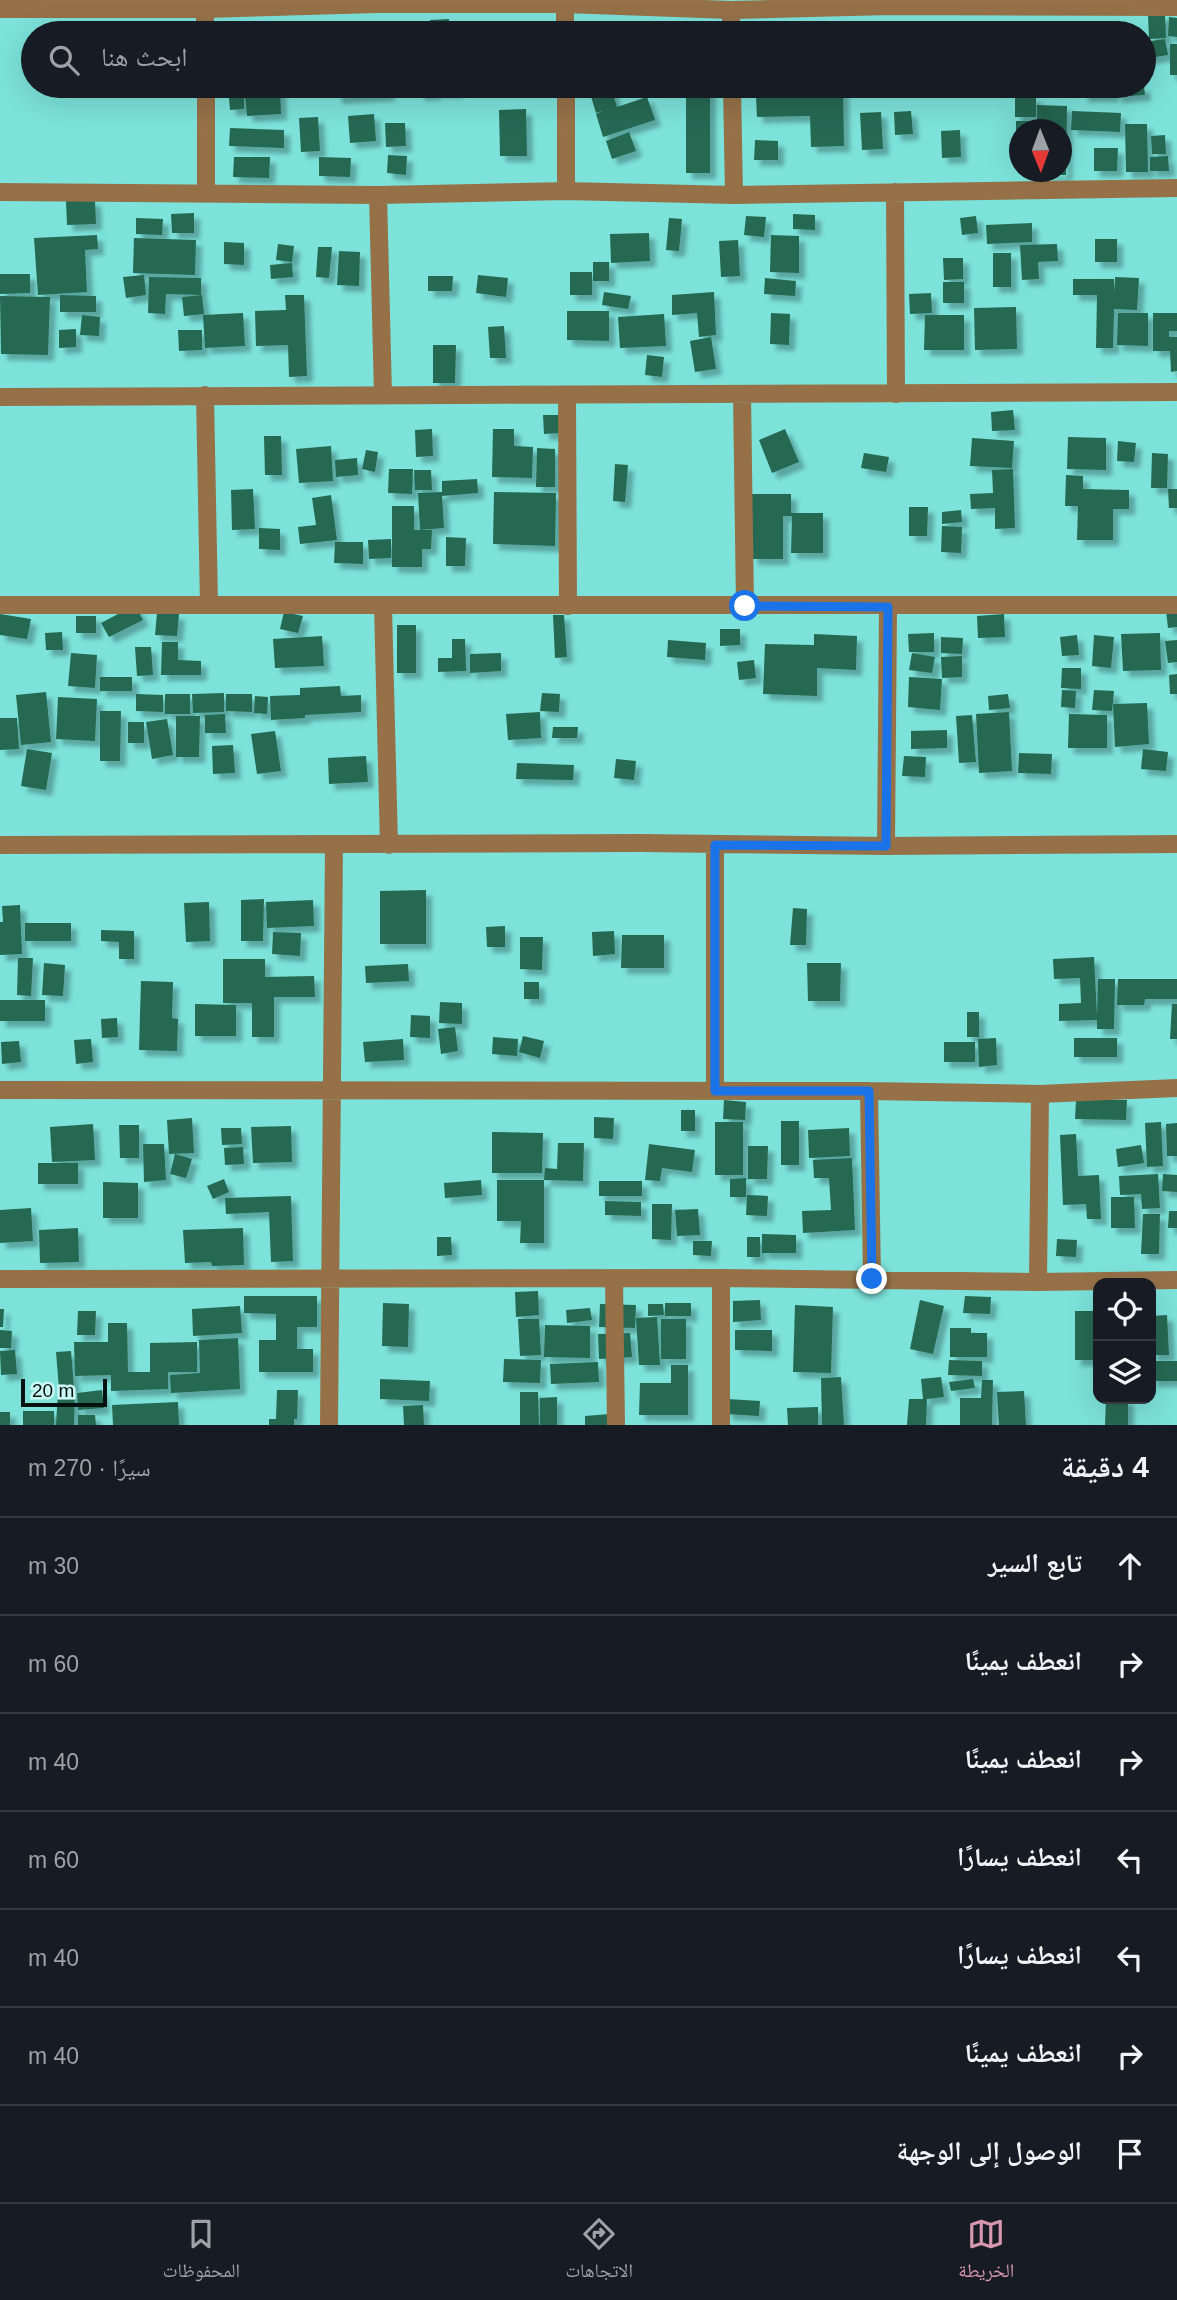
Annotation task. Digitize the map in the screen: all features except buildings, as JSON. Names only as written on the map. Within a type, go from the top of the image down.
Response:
[{"type":"street","points":[[0,9],[205,9],[378,2],[565,4],[731,10],[889,3],[1177,7]]},
{"type":"street","points":[[565,4],[565,21]]},
{"type":"street","points":[[205,9],[205,21]]},
{"type":"street","points":[[731,10],[731,21]]},
{"type":"street","points":[[206,98],[206,194]]},
{"type":"street","points":[[566,98],[566,191]]},
{"type":"street","points":[[732,98],[734,195]]},
{"type":"street","points":[[0,192],[378,195],[566,191],[734,195],[1177,188]]},
{"type":"street","points":[[895,192],[896,394]]},
{"type":"street","points":[[378,195],[383,395]]},
{"type":"street","points":[[0,397],[1177,392]]},
{"type":"street","points":[[742,394],[745,606]]},
{"type":"street","points":[[205,395],[209,605]]},
{"type":"street","points":[[567,395],[568,606]]},
{"type":"street","points":[[0,605],[1177,605]]},
{"type":"street","points":[[383,606],[389,845]]},
{"type":"street","points":[[886,846],[888,607]]},
{"type":"street","points":[[0,845],[1177,844]]},
{"type":"street","points":[[329,1425],[334,845]]},
{"type":"street","points":[[715,845],[715,1091]]},
{"type":"street","points":[[0,1090],[869,1091],[1040,1094],[1177,1088]]},
{"type":"street","points":[[869,1091],[872,1279]]},
{"type":"street","points":[[1038,1282],[1040,1094]]},
{"type":"street","points":[[614,1278],[616,1425]]},
{"type":"street","points":[[0,1279],[721,1278],[1038,1282],[1177,1280]]},
{"type":"street","points":[[721,1278],[721,1425]]},
{"type":"route","points":[[745,606],[888,607],[886,846],[715,845],[715,1091],[869,1091],[872,1279]]}]
